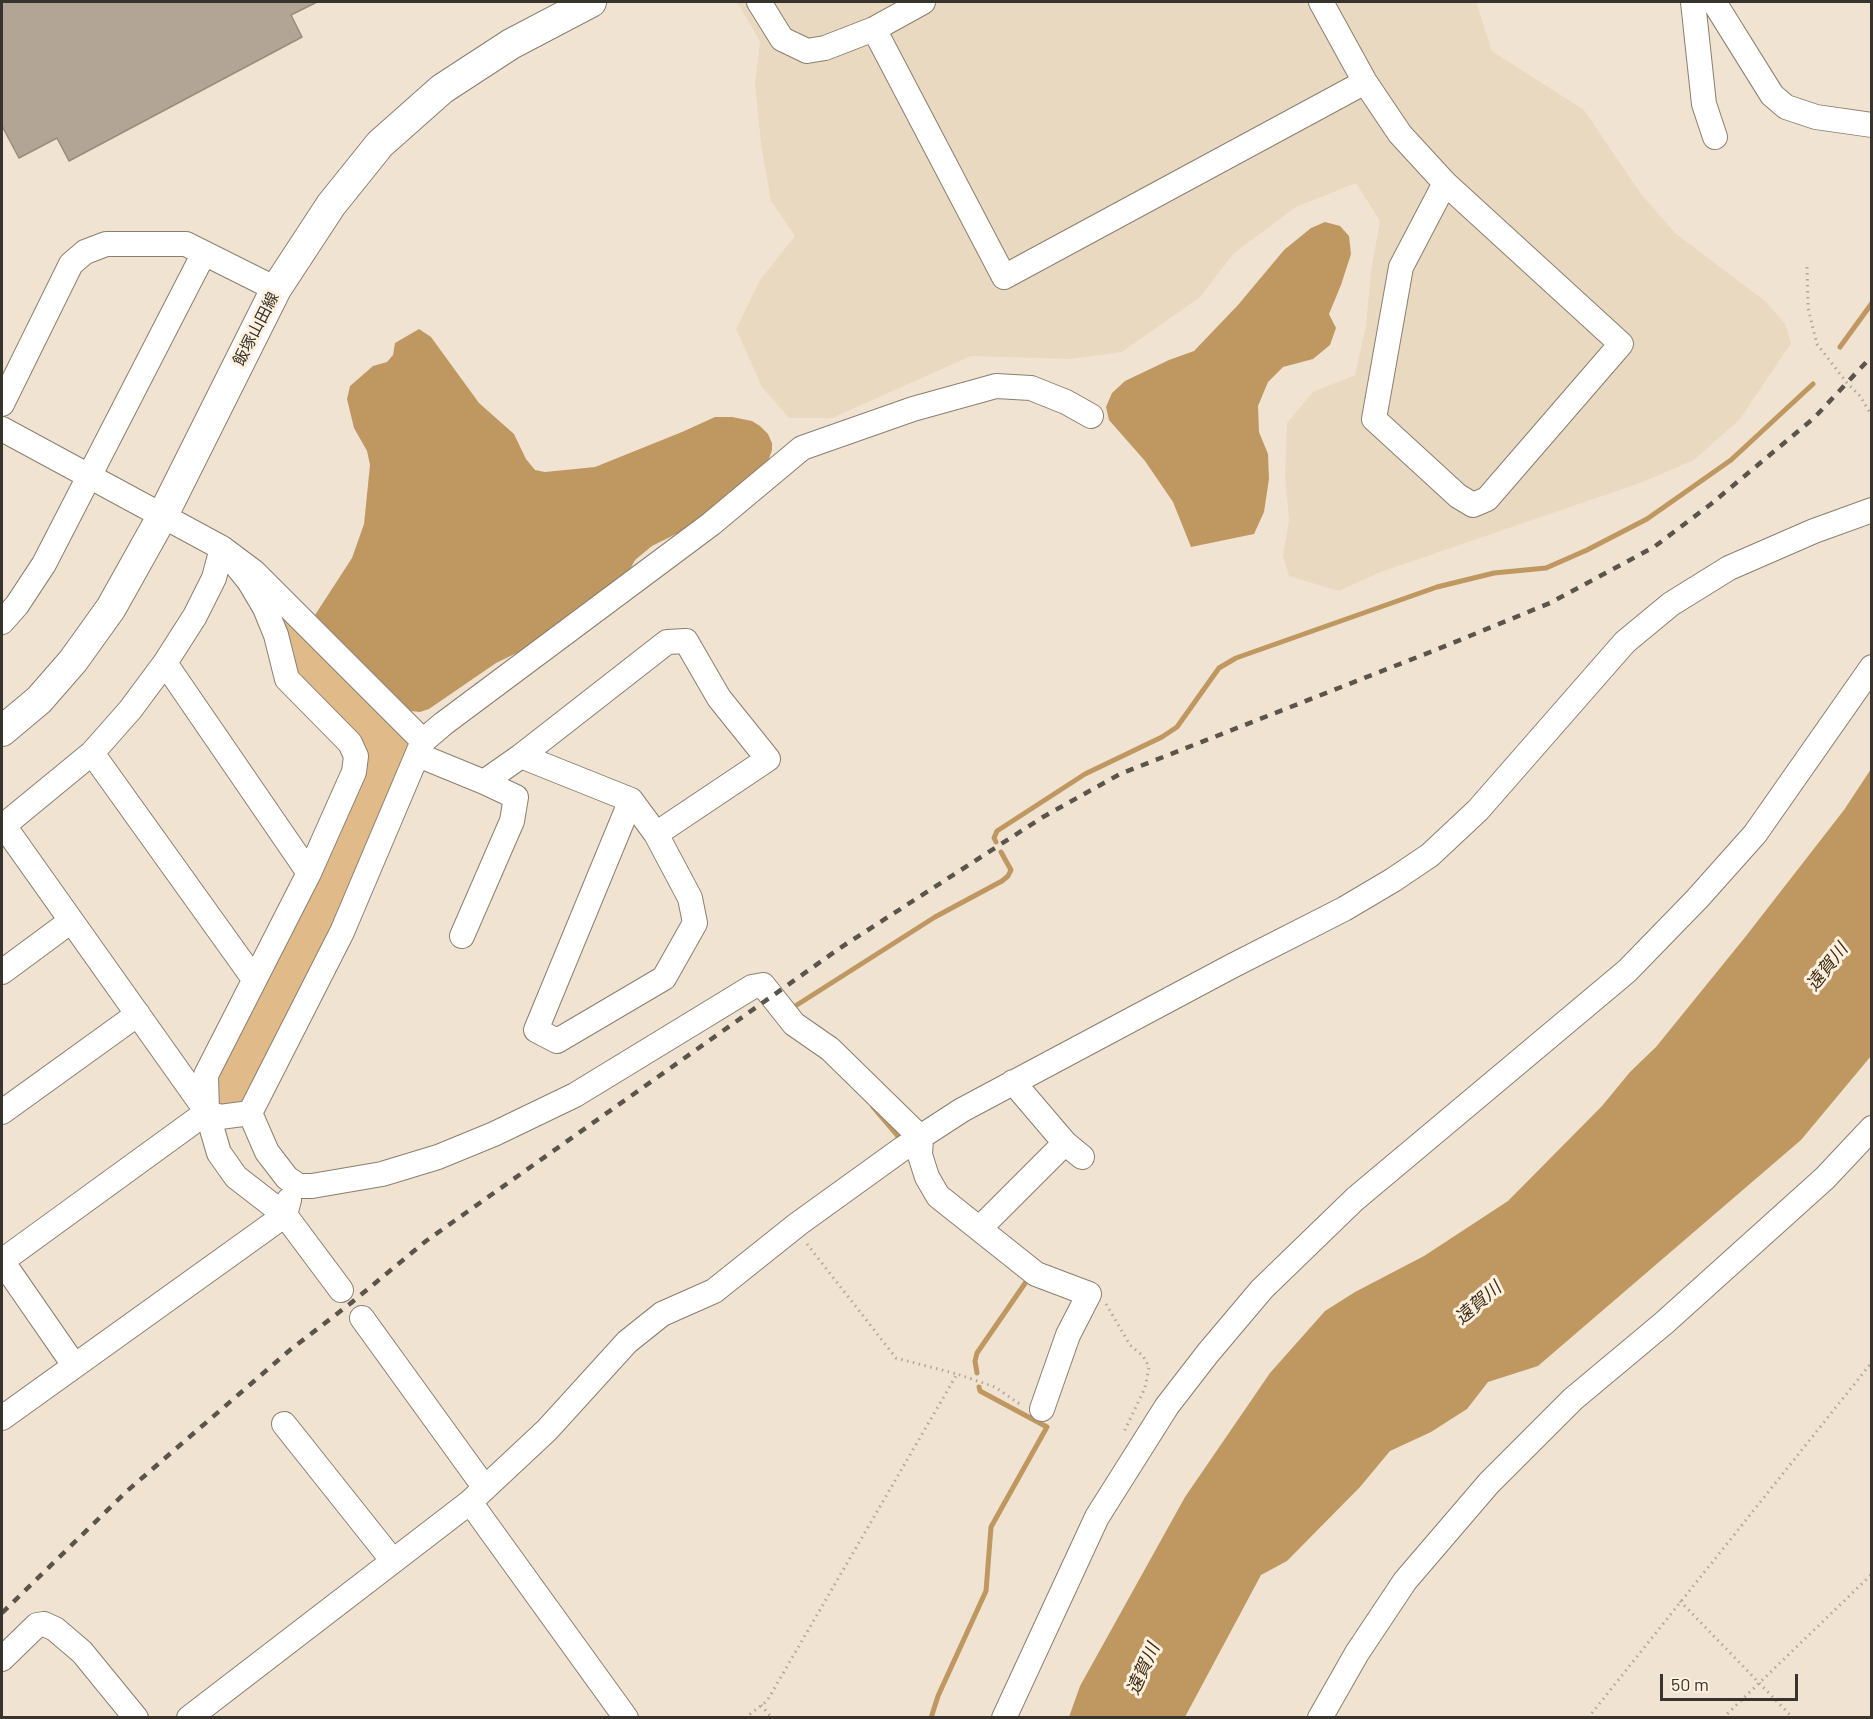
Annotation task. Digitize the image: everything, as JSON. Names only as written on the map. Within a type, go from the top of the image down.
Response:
[{"type":"main road","name":"飯塚山田線","points":[[2,731],[39,700],[73,661],[111,608],[163,515],[276,289],[331,205],[380,144],[442,89],[511,44],[591,2]]},
{"type":"street","points":[[759,2],[782,39],[807,51],[825,48],[874,29],[923,2]]},
{"type":"street","points":[[1321,2],[1365,82],[1400,135],[1445,183],[1621,344],[1487,499],[1473,506],[1458,496],[1374,419],[1401,267],[1445,183]]},
{"type":"street","points":[[1693,2],[1704,104],[1715,137]]},
{"type":"street","points":[[1713,2],[1772,95],[1786,107],[1816,117],[1872,125]]},
{"type":"street","points":[[874,29],[1004,277],[1365,82]]},
{"type":"street","points":[[2,404],[70,264],[85,252],[106,244],[186,244],[276,289]]},
{"type":"street","points":[[2,622],[17,605],[44,564],[204,253]]},
{"type":"street","points":[[249,1113],[342,932],[421,748],[532,657],[711,524],[802,448],[913,409],[996,386],[1031,388],[1091,416]]},
{"type":"street","points":[[2,429],[222,548],[254,572],[421,748],[516,797],[512,821],[462,936]]},
{"type":"street","points":[[189,1718],[477,1495],[547,1430],[627,1342],[662,1314],[714,1291],[793,1227],[962,1110],[1344,909],[1393,880],[1430,855],[1478,810],[1625,642],[1671,604],[1729,568],[1814,531],[1872,510]]},
{"type":"street","points":[[222,548],[209,587],[195,616],[165,663],[130,710],[92,753],[2,825],[207,1112],[220,1117],[249,1113]]},
{"type":"street","points":[[222,548],[249,580],[265,608],[276,635],[287,679],[350,742],[356,756],[354,772],[309,873],[206,1075],[207,1112],[219,1153],[236,1177],[285,1215],[341,1290]]},
{"type":"street","points":[[484,782],[667,642],[686,640],[719,698],[768,759],[657,834]]},
{"type":"street","points":[[165,663],[309,873]]},
{"type":"street","points":[[1004,1718],[1096,1517],[1167,1406],[1208,1353],[1262,1289],[1355,1199],[1626,971],[1697,899],[1755,834],[1872,667]]},
{"type":"street","points":[[92,753],[254,979]]},
{"type":"street","points":[[520,756],[631,800],[657,834],[690,898],[695,923],[664,978],[557,1041],[536,1029],[631,800]]},
{"type":"street","points":[[2,972],[71,921]]},
{"type":"street","points":[[249,1113],[267,1152],[287,1178],[299,1186],[312,1186],[382,1174],[438,1157],[494,1134],[575,1095],[752,987],[764,985],[794,1024],[830,1049],[911,1144],[920,1155],[927,1177],[938,1196],[1036,1274],[1089,1294],[1068,1335],[1042,1409]]},
{"type":"street","points":[[2,1112],[138,1014]]},
{"type":"street","points":[[980,1228],[1073,1150],[1013,1083]]},
{"type":"street","points":[[74,1365],[2,1261],[207,1112]]},
{"type":"street","points":[[1320,1718],[1357,1653],[1405,1581],[1489,1483],[1573,1399],[1664,1323],[1825,1178],[1872,1128]]},
{"type":"street","points":[[2,1418],[285,1215],[295,1183]]},
{"type":"street","points":[[362,1318],[626,1718]]},
{"type":"street","points":[[284,1424],[393,1561]]},
{"type":"street","points":[[2,1659],[37,1625],[44,1624],[55,1629],[82,1652],[136,1718]]},
{"type":"path","points":[[1807,267],[1808,308],[1816,344],[1860,396],[1872,416]]},
{"type":"path","points":[[793,1227],[896,1358],[995,1387],[1027,1409],[1042,1409]]},
{"type":"path","points":[[1089,1294],[1106,1304],[1130,1345],[1143,1356],[1149,1367],[1145,1388],[1119,1442]]},
{"type":"path","points":[[1588,1718],[1872,1362]]},
{"type":"path","points":[[745,1718],[766,1701],[957,1374]]},
{"type":"path","points":[[1724,1718],[1872,1574]]},
{"type":"path","points":[[1680,1601],[1793,1718]]},
{"type":"path","points":[[761,1705],[772,1718]]},
{"type":"shaded area","points":[[737,2],[1476,2],[1492,51],[1584,110],[1641,194],[1675,233],[1765,301],[1785,324],[1791,343],[1740,419],[1694,460],[1640,483],[1378,573],[1339,591],[1289,576],[1283,556],[1289,520],[1285,477],[1287,423],[1313,392],[1355,375],[1366,326],[1371,271],[1380,221],[1356,183],[1296,207],[1234,253],[1200,297],[1122,352],[1070,359],[971,356],[832,418],[789,418],[762,387],[736,329],[760,280],[795,236],[771,201],[761,144],[755,84],[760,41]]},
{"type":"shaded area","points":[[284,614],[409,736],[412,752],[353,887],[243,1103],[220,1108],[212,1080],[364,764],[293,678],[276,621]]},
{"type":"water","points":[[1325,222],[1340,226],[1349,236],[1351,254],[1329,314],[1336,328],[1330,345],[1313,359],[1283,367],[1268,382],[1258,406],[1259,432],[1268,454],[1269,479],[1264,512],[1254,534],[1191,547],[1173,502],[1145,461],[1109,420],[1106,407],[1112,393],[1125,381],[1194,351],[1238,305],[1284,250],[1311,228]]},
{"type":"water","points":[[419,329],[431,337],[479,403],[514,434],[526,459],[535,470],[545,472],[595,467],[715,417],[732,417],[752,421],[768,434],[772,443],[767,464],[700,522],[652,546],[635,560],[628,573],[529,647],[496,663],[429,709],[420,712],[411,711],[315,615],[352,558],[364,524],[370,465],[367,451],[354,428],[347,399],[350,386],[373,366],[387,362],[393,355],[395,343]]},
{"type":"water","name":"遠賀川","points":[[1871,769],[1871,1056],[1801,1140],[1538,1366],[1488,1382],[1467,1409],[1431,1432],[1390,1451],[1360,1487],[1287,1561],[1261,1575],[1185,1717],[1069,1717],[1080,1686],[1185,1497],[1270,1373],[1325,1311],[1355,1292],[1424,1256],[1508,1201],[1602,1106],[1630,1072],[1656,1047],[1844,810]]},
{"type":"building","points":[[2,2],[317,2],[291,15],[302,37],[69,161],[57,138],[19,158],[2,126]]},
{"type":"waterway","points":[[1840,347],[1872,303]]},
{"type":"waterway","points":[[996,842],[994,838],[997,831],[1085,774],[1162,737],[1177,727],[1219,668],[1236,658],[1437,587],[1494,573],[1546,568],[1587,550],[1647,519],[1731,460],[1813,384]]},
{"type":"waterway","points":[[789,1010],[935,917],[1002,881],[1011,870],[1001,852]]},
{"type":"waterway","points":[[873,1107],[902,1141]]},
{"type":"waterway","points":[[977,1373],[975,1361],[977,1353],[1028,1279],[1025,1277]]},
{"type":"waterway","points":[[931,1718],[938,1696],[986,1591],[991,1527],[1047,1427],[980,1391],[979,1387]]},
{"type":"railway","points":[[2,1613],[127,1491],[290,1350],[426,1241],[840,948],[1043,817],[1120,774],[1550,603],[1654,547],[1711,504],[1814,418],[1872,356]]}]
